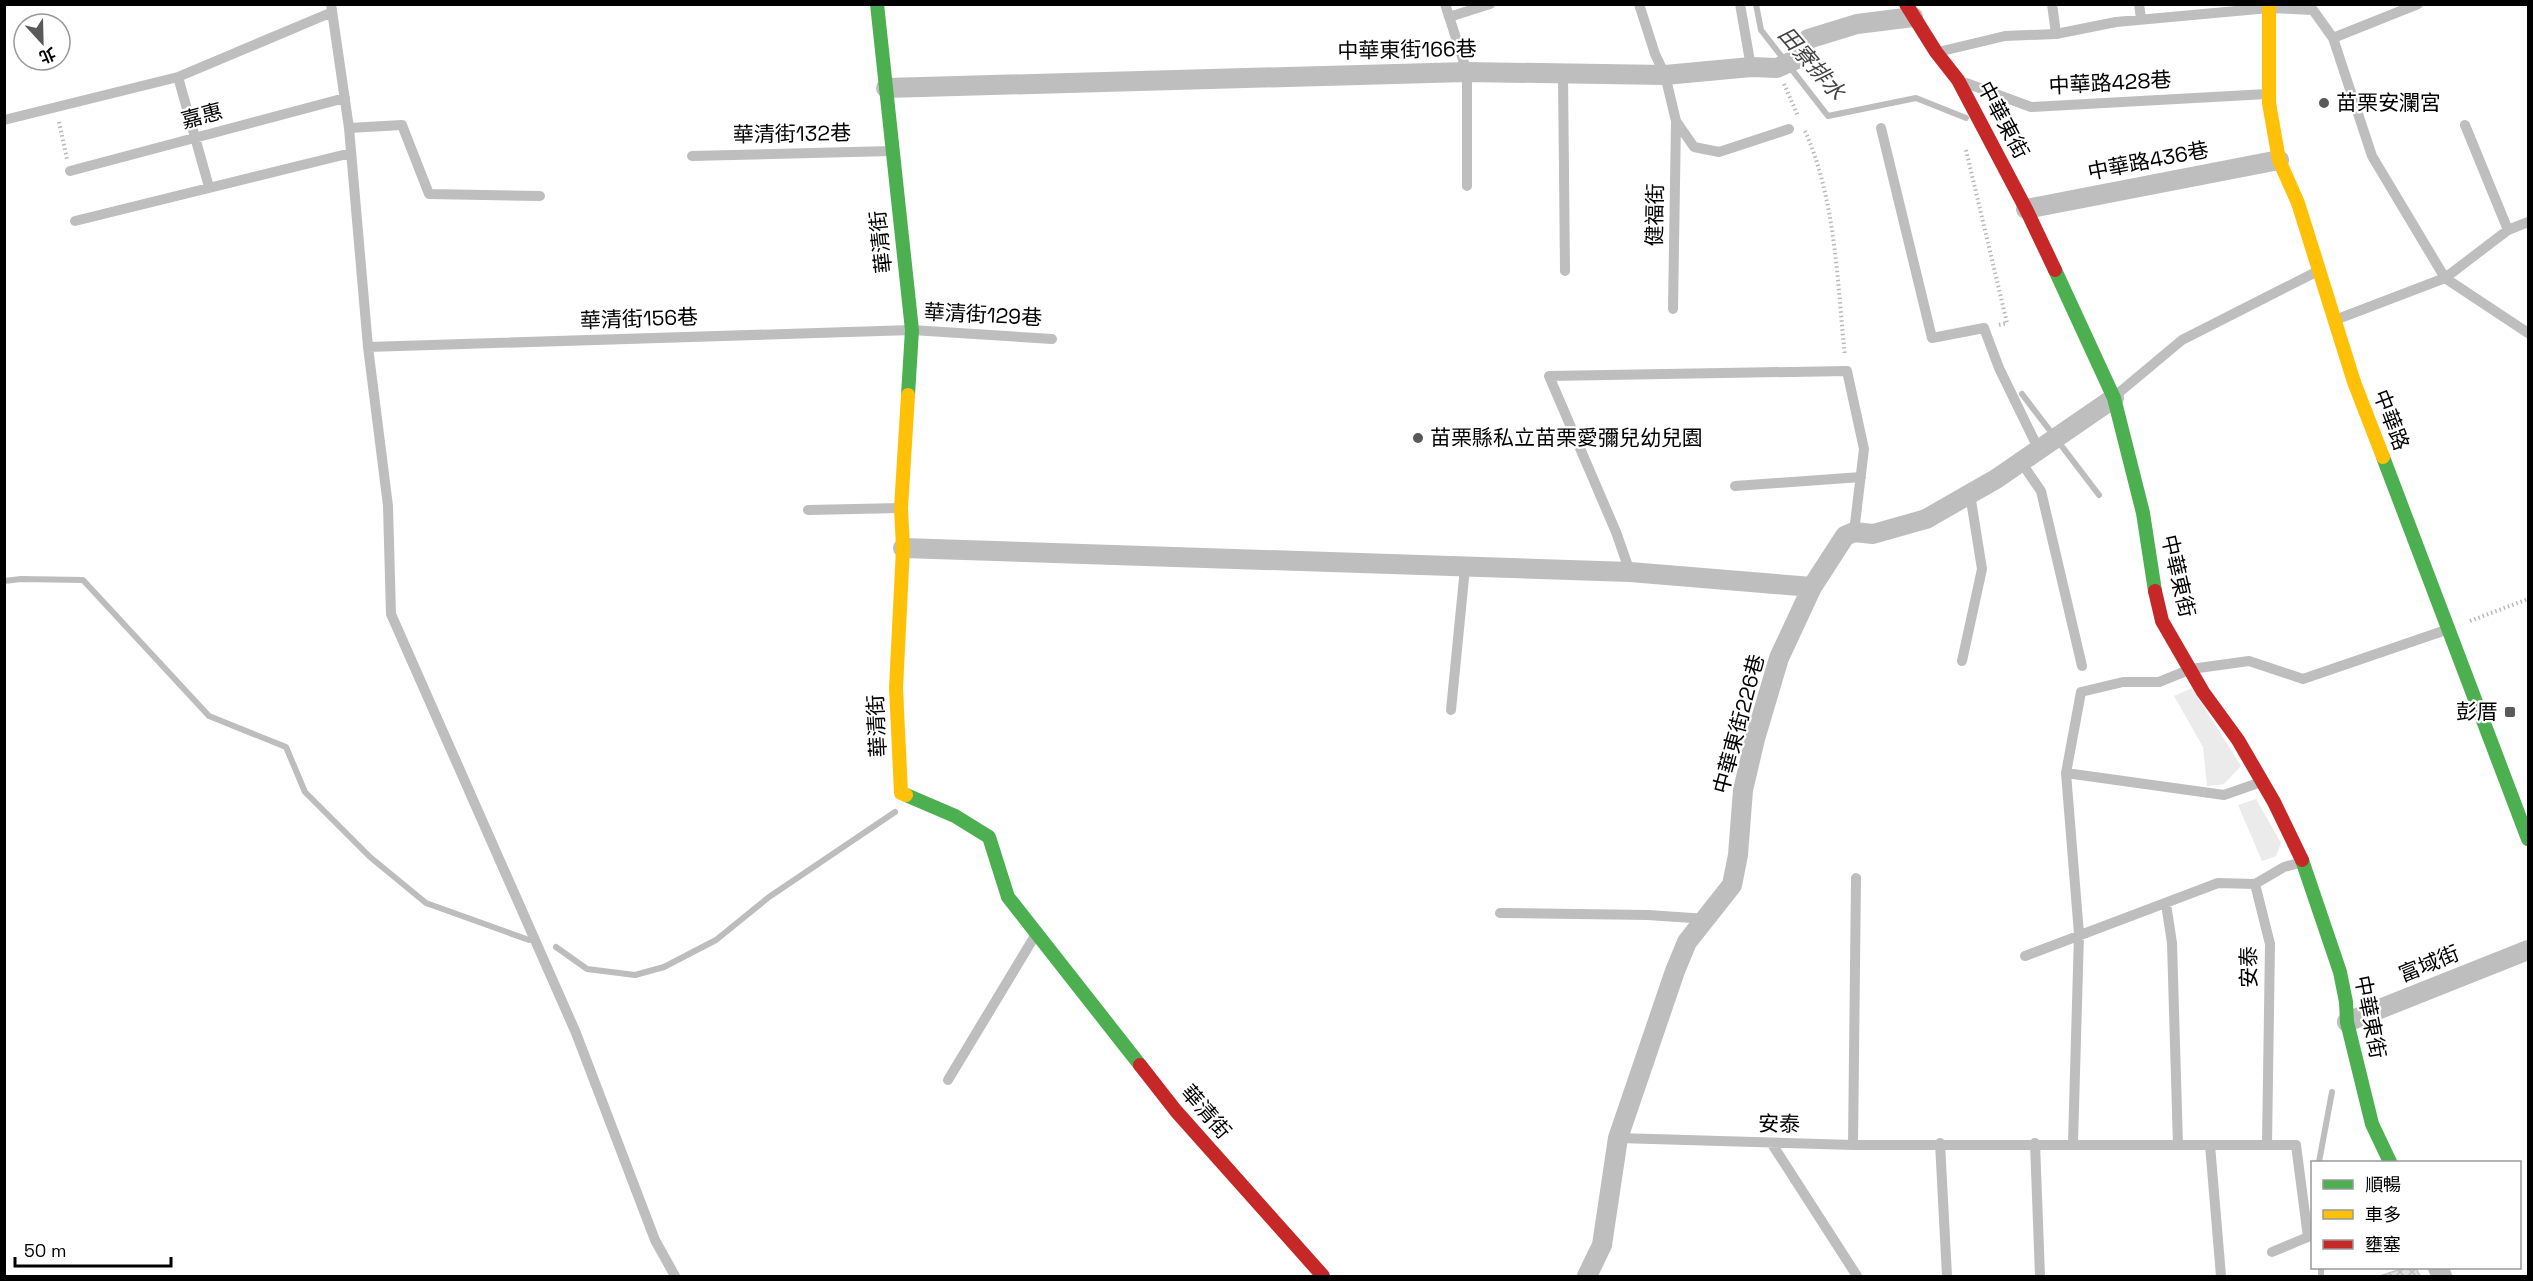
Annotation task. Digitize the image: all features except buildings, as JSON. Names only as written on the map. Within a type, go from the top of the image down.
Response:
[{"type":"street","name":"華清街","points":[[877,4],[912,330],[901,508],[903,548],[896,688],[901,793],[955,816],[989,837],[1008,897],[1176,1111],[1323,1276]]},
{"type":"street","name":"中華路","points":[[2269,6],[2269,94],[2279,160],[2298,203],[2354,382],[2529,839]]},
{"type":"street","name":"中華東街166巷","points":[[886,88],[1467,72],[1665,75],[1750,67],[1777,68],[1797,59],[1808,39],[1910,11]]},
{"type":"street","name":"中華東街","points":[[1910,11],[1936,52],[1958,80],[2026,209],[2114,398],[2144,513],[2153,582],[2162,621],[2203,692],[2238,740],[2274,802],[2303,862],[2340,972],[2347,1022],[2361,1086],[2372,1124],[2390,1161]]},
{"type":"street","name":"中華路436巷","points":[[2026,209],[2279,160]]},
{"type":"street","points":[[1854,532],[1873,534],[1926,519],[2022,462],[2041,446],[2114,398]]},
{"type":"street","name":"中華東街226巷","points":[[1587,1276],[1602,1245],[1618,1138],[1675,971],[1687,942],[1732,885],[1738,855],[1743,790],[1755,739],[1779,658],[1812,587],[1845,536],[1854,532]]},
{"type":"street","points":[[903,548],[1630,572],[1812,587]]},
{"type":"street","name":"富域街","points":[[2347,1022],[2529,950]]},
{"type":"lane","points":[[1445,4],[1467,72],[1467,186]]},
{"type":"lane","points":[[1449,16],[1490,4]]},
{"type":"lane","name":"健福街","points":[[1639,4],[1654,54],[1665,75],[1676,121],[1672,309]]},
{"type":"lane","points":[[1740,4],[1750,67]]},
{"type":"lane","points":[[2052,4],[2056,34]]},
{"type":"lane","points":[[2139,4],[2141,20]]},
{"type":"lane","points":[[2333,38],[2418,4]]},
{"type":"lane","points":[[1936,52],[2004,36],[2056,34],[2141,20],[2269,6],[2313,10],[2333,38],[2372,156],[2445,278],[2529,333]]},
{"type":"lane","points":[[4,120],[178,77],[330,9],[349,128],[368,347],[388,506],[391,615],[576,1034],[656,1240],[675,1276]]},
{"type":"lane","points":[[1563,75],[1565,271]]},
{"type":"lane","points":[[178,77],[209,187]]},
{"type":"lane","name":"中華路428巷","points":[[1958,80],[2031,107],[2269,94]]},
{"type":"lane","name":"嘉惠","points":[[70,171],[345,98]]},
{"type":"lane","name":"健福街","points":[[1676,121],[1694,147],[1719,152],[1789,129]]},
{"type":"lane","points":[[349,128],[402,125],[429,194],[540,196]]},
{"type":"lane","points":[[2465,125],[2508,230]]},
{"type":"lane","points":[[1881,128],[1932,338],[1984,328],[1999,368],[2041,446]]},
{"type":"lane","name":"華清街132巷","points":[[692,156],[892,151]]},
{"type":"lane","points":[[75,221],[351,153]]},
{"type":"lane","points":[[2335,320],[2445,278],[2508,230],[2529,222]]},
{"type":"lane","points":[[2114,398],[2182,340],[2318,271]]},
{"type":"lane","name":"華清街129巷","points":[[912,330],[1052,339]]},
{"type":"lane","name":"華清街156巷","points":[[368,347],[912,330]]},
{"type":"lane","points":[[1630,572],[1550,376],[1847,372],[1864,449],[1854,532]]},
{"type":"lane","points":[[2022,462],[2041,491],[2082,666]]},
{"type":"lane","points":[[1735,486],[1861,477]]},
{"type":"lane","points":[[1962,661],[1982,569],[1970,494]]},
{"type":"lane","points":[[808,510],[901,508]]},
{"type":"lane","points":[[1451,710],[1464,568]]},
{"type":"lane","points":[[2073,1143],[2079,934],[2066,773],[2080,692],[2122,682],[2159,682],[2191,669],[2249,661],[2303,679],[2449,629]]},
{"type":"lane","points":[[2066,773],[2224,795],[2261,782]]},
{"type":"lane","points":[[2025,956],[2218,883],[2254,885],[2284,867],[2303,862]]},
{"type":"lane","points":[[1853,1145],[1857,879]]},
{"type":"lane","name":"安泰","points":[[2254,885],[2270,944],[2267,1144]]},
{"type":"lane","points":[[2166,904],[2172,943],[2178,1145]]},
{"type":"lane","points":[[1500,913],[1648,915],[1707,919]]},
{"type":"lane","points":[[948,1080],[1036,933]]},
{"type":"lane","name":"安泰","points":[[1618,1138],[1853,1145],[1940,1143],[2296,1144],[2308,1238],[2272,1252]]},
{"type":"lane","points":[[1940,1143],[1947,1276]]},
{"type":"lane","points":[[2035,1143],[2040,1276]]},
{"type":"lane","points":[[1772,1144],[1857,1276]]},
{"type":"lane","points":[[2210,1145],[2221,1276]]},
{"type":"path","points":[[1777,68],[1811,144],[1828,210],[1847,372]]},
{"type":"path","points":[[56,108],[70,171]]},
{"type":"path","points":[[1965,146],[2007,323],[1984,328]]},
{"type":"path","points":[[2449,629],[2529,599]]},
{"type":"shaded area","points":[[2192,688],[2241,766],[2224,784],[2207,786],[2203,747],[2174,696]]},
{"type":"shaded area","points":[[2256,799],[2281,843],[2276,856],[2262,861],[2238,805]]},
{"type":"waterway","name":"田寮排水","points":[[1756,4],[1761,30],[1828,116],[1916,98],[1966,118]]},
{"type":"waterway","name":"田寮排水","points":[[2022,394],[2099,495]]},
{"type":"waterway","points":[[4,581],[83,580],[209,716],[286,747],[305,792],[370,857],[426,903],[529,940]]},
{"type":"waterway","points":[[556,947],[587,969],[635,975],[664,967],[716,940],[769,897],[895,812]]},
{"type":"waterway","name":"田寮排水","points":[[2319,1161],[2332,1092]]},
{"type":"waterway","name":"田寮排水","points":[[2321,1269],[2321,1276]]},
{"type":"traffic: fast","points":[[877,4],[912,330],[908,395]]},
{"type":"traffic: fast","points":[[2055,270],[2114,398],[2143,513],[2155,591]]},
{"type":"traffic: fast","points":[[2383,457],[2528,839]]},
{"type":"traffic: fast","points":[[906,795],[955,816],[989,837],[1008,897],[1140,1065]]},
{"type":"traffic: fast","points":[[2302,860],[2340,972],[2347,1022],[2372,1124],[2390,1161]]},
{"type":"traffic: slow","points":[[2269,4],[2269,103],[2279,160],[2298,203],[2354,382],[2383,457]]},
{"type":"traffic: slow","points":[[906,795],[901,793],[896,688],[903,548],[901,508],[908,395]]},
{"type":"traffic: jam","points":[[1906,4],[1936,52],[1958,80],[2026,209],[2055,270]]},
{"type":"traffic: jam","points":[[2155,591],[2162,621],[2203,692],[2238,740],[2274,802],[2302,860]]},
{"type":"traffic: jam","points":[[1140,1065],[1176,1111],[1323,1276]]},
{"type":"place","name":"苗栗安瀾宮","points":[[2324,103]]},
{"type":"place","name":"苗栗縣私立苗栗愛彌兒幼兒園","points":[[1418,438]]},
{"type":"place","name":"彭厝","points":[[2510,712]]}]
